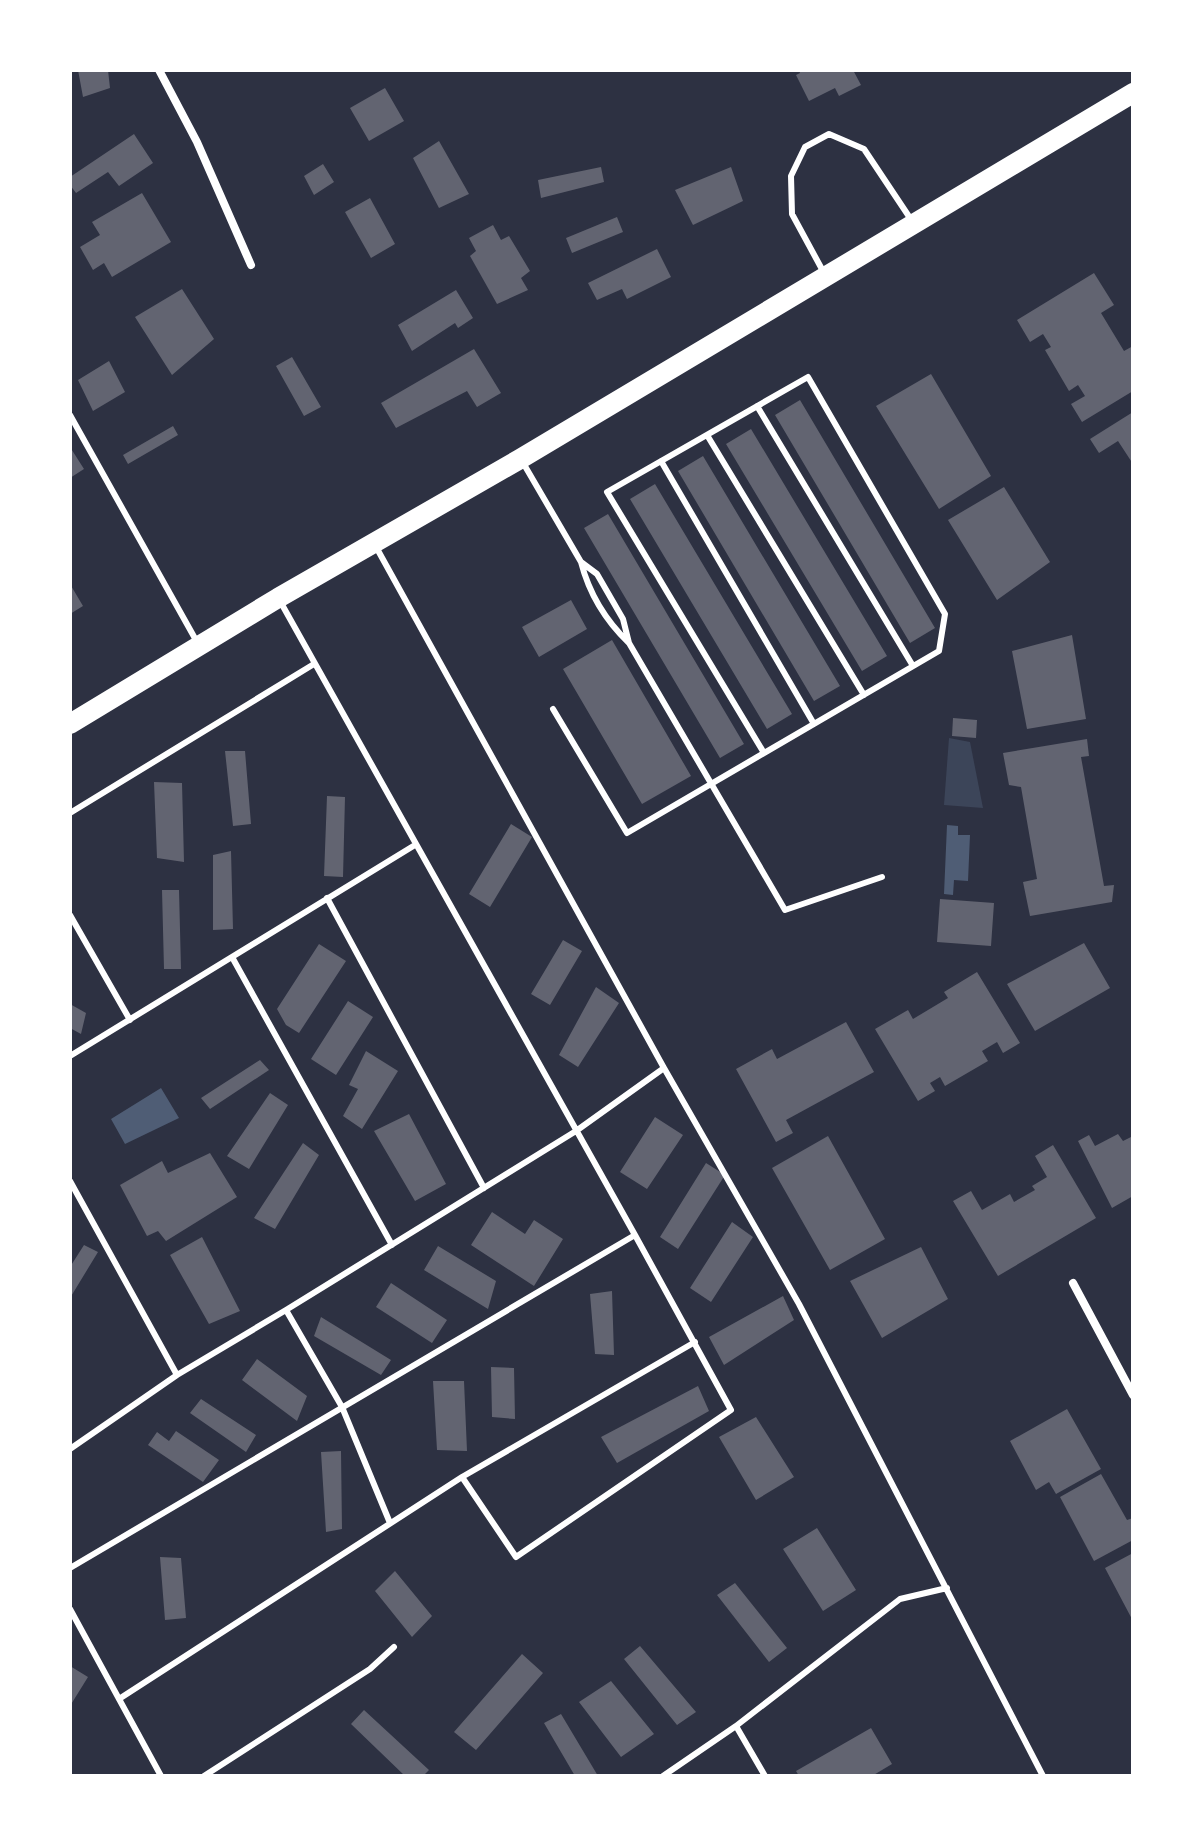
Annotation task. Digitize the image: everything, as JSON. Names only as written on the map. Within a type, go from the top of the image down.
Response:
[{"type":"main road","points":[[70,724],[1133,93]]},
{"type":"street","points":[[159,70],[197,142],[251,265]]},
{"type":"street","points":[[1073,1283],[1133,1395]]},
{"type":"lane","points":[[825,276],[792,214],[791,176],[805,147],[829,134],[864,149],[914,223]]},
{"type":"lane","points":[[553,709],[627,833],[939,651],[945,614],[808,377],[607,492],[764,753]]},
{"type":"lane","points":[[757,406],[913,666]]},
{"type":"lane","points":[[70,415],[199,645]]},
{"type":"lane","points":[[707,435],[864,695]]},
{"type":"lane","points":[[520,459],[581,562],[585,580],[612,626],[629,643],[785,910],[882,877]]},
{"type":"lane","points":[[661,461],[814,724]]},
{"type":"lane","points":[[374,544],[664,1068],[799,1304],[1043,1776]]},
{"type":"lane","points":[[581,562],[597,574],[623,619],[629,643]]},
{"type":"lane","points":[[278,598],[731,1410],[516,1557],[462,1477]]},
{"type":"lane","points":[[70,813],[314,664]]},
{"type":"lane","points":[[70,1056],[415,845]]},
{"type":"lane","points":[[327,898],[484,1188]]},
{"type":"lane","points":[[70,915],[130,1020]]},
{"type":"lane","points":[[232,957],[392,1245]]},
{"type":"lane","points":[[70,1449],[177,1375],[576,1131],[664,1068]]},
{"type":"lane","points":[[70,1181],[177,1375]]},
{"type":"lane","points":[[70,1568],[635,1235]]},
{"type":"lane","points":[[286,1310],[342,1407],[390,1523]]},
{"type":"lane","points":[[119,1699],[462,1477],[695,1342]]},
{"type":"lane","points":[[663,1776],[736,1726],[900,1599],[947,1588]]},
{"type":"lane","points":[[70,1609],[161,1776]]},
{"type":"lane","points":[[204,1776],[370,1669],[394,1647]]},
{"type":"lane","points":[[736,1726],[765,1776]]},
{"type":"shaded area","points":[[949,738],[970,742],[983,808],[944,805]]},
{"type":"shaded area","points":[[947,825],[958,826],[958,835],[970,835],[968,881],[954,880],[953,895],[944,894]]},
{"type":"shaded area","points":[[161,1088],[179,1118],[125,1144],[111,1119]]},
{"type":"building","points":[[78,70],[108,70],[110,88],[83,97]]},
{"type":"building","points":[[799,70],[853,70],[861,85],[839,96],[835,88],[809,101],[796,75],[800,73]]},
{"type":"building","points":[[385,88],[404,121],[369,141],[350,108]]},
{"type":"building","points":[[134,134],[153,163],[119,186],[108,172],[76,193],[70,185],[70,177]]},
{"type":"building","points":[[439,141],[469,194],[439,208],[413,158]]},
{"type":"building","points":[[323,164],[334,182],[314,195],[304,176]]},
{"type":"building","points":[[601,167],[604,182],[541,198],[538,180]]},
{"type":"building","points":[[731,167],[743,201],[693,225],[675,190]]},
{"type":"building","points":[[142,193],[171,242],[112,277],[104,263],[93,270],[80,247],[100,235],[92,222]]},
{"type":"building","points":[[370,198],[395,244],[371,258],[345,212]]},
{"type":"building","points":[[617,217],[623,232],[572,253],[566,238]]},
{"type":"building","points":[[493,225],[501,240],[509,236],[530,271],[521,278],[528,290],[497,304],[470,256],[476,251],[469,238]]},
{"type":"building","points":[[657,249],[671,277],[627,299],[622,289],[597,300],[588,283]]},
{"type":"building","points":[[1094,273],[1114,305],[1101,313],[1124,351],[1133,346],[1133,391],[1082,422],[1071,404],[1085,396],[1078,385],[1069,391],[1045,350],[1051,347],[1043,334],[1030,342],[1017,320]]},
{"type":"building","points":[[182,289],[214,339],[172,375],[135,317]]},
{"type":"building","points":[[456,290],[473,318],[458,328],[455,323],[412,351],[398,325]]},
{"type":"building","points":[[474,349],[501,393],[477,407],[467,391],[396,428],[381,403]]},
{"type":"building","points":[[292,357],[321,407],[304,416],[276,366]]},
{"type":"building","points":[[109,361],[125,392],[93,411],[78,380]]},
{"type":"building","points":[[931,374],[991,476],[939,509],[876,406]]},
{"type":"building","points":[[800,400],[935,628],[910,643],[775,415]]},
{"type":"building","points":[[1133,412],[1133,464],[1118,441],[1099,453],[1090,439]]},
{"type":"building","points":[[173,426],[178,435],[128,464],[123,455]]},
{"type":"building","points":[[751,429],[887,656],[862,671],[726,444]]},
{"type":"building","points":[[70,447],[84,469],[70,478]]},
{"type":"building","points":[[703,456],[840,686],[814,701],[678,471]]},
{"type":"building","points":[[655,484],[792,714],[767,729],[630,499]]},
{"type":"building","points":[[1004,487],[1050,562],[997,600],[948,520]]},
{"type":"building","points":[[608,514],[744,744],[720,758],[584,528]]},
{"type":"building","points":[[70,584],[83,606],[70,614]]},
{"type":"building","points":[[571,600],[587,629],[539,657],[522,627]]},
{"type":"building","points":[[1072,635],[1086,719],[1027,729],[1012,651]]},
{"type":"building","points":[[612,640],[691,776],[642,804],[563,669]]},
{"type":"building","points":[[953,718],[977,720],[976,738],[952,736]]},
{"type":"building","points":[[1087,739],[1089,756],[1081,757],[1104,886],[1114,885],[1112,902],[1030,916],[1023,882],[1037,879],[1021,787],[1009,785],[1003,753]]},
{"type":"building","points":[[225,751],[245,751],[251,824],[233,826]]},
{"type":"building","points":[[154,782],[182,783],[184,862],[157,858]]},
{"type":"building","points":[[327,796],[345,797],[343,877],[324,876]]},
{"type":"building","points":[[511,824],[532,837],[490,907],[469,894]]},
{"type":"building","points":[[231,851],[233,929],[213,930],[213,855]]},
{"type":"building","points":[[162,890],[179,890],[181,969],[164,969]]},
{"type":"building","points":[[940,899],[994,903],[991,946],[937,942]]},
{"type":"building","points":[[563,940],[582,951],[550,1005],[531,994]]},
{"type":"building","points":[[1084,943],[1110,988],[1035,1031],[1007,984]]},
{"type":"building","points":[[319,944],[346,961],[299,1033],[286,1025],[277,1009]]},
{"type":"building","points":[[977,972],[1020,1043],[1003,1053],[997,1042],[982,1051],[988,1061],[945,1086],[940,1077],[930,1083],[935,1091],[918,1101],[875,1029],[908,1010],[913,1019],[948,998],[944,992]]},
{"type":"building","points":[[596,987],[619,1003],[578,1067],[559,1055]]},
{"type":"building","points":[[348,1001],[373,1017],[336,1075],[311,1059]]},
{"type":"building","points":[[70,1004],[86,1013],[81,1034],[70,1028]]},
{"type":"building","points":[[846,1022],[874,1072],[786,1120],[793,1133],[776,1142],[736,1069],[772,1049],[777,1059]]},
{"type":"building","points":[[366,1051],[398,1071],[362,1129],[343,1116],[358,1089],[349,1085]]},
{"type":"building","points":[[260,1060],[269,1070],[210,1109],[201,1098]]},
{"type":"building","points":[[270,1093],[288,1105],[249,1169],[227,1156]]},
{"type":"building","points":[[409,1114],[446,1184],[415,1201],[374,1131]]},
{"type":"building","points":[[655,1117],[683,1135],[647,1189],[620,1172]]},
{"type":"building","points":[[1118,1134],[1123,1141],[1133,1136],[1133,1196],[1112,1208],[1078,1141],[1089,1135],[1095,1146]]},
{"type":"building","points":[[828,1136],[885,1239],[830,1270],[772,1168]]},
{"type":"building","points":[[303,1143],[319,1155],[275,1229],[254,1218]]},
{"type":"building","points":[[1053,1145],[1096,1218],[998,1276],[953,1201],[971,1191],[982,1210],[1010,1194],[1014,1202],[1035,1190],[1032,1186],[1047,1177],[1035,1156]]},
{"type":"building","points":[[210,1153],[237,1197],[166,1241],[158,1231],[147,1236],[120,1185],[162,1161],[168,1173]]},
{"type":"building","points":[[706,1163],[725,1175],[678,1249],[660,1237]]},
{"type":"building","points":[[492,1212],[525,1234],[534,1220],[563,1239],[534,1286],[471,1245]]},
{"type":"building","points":[[732,1222],[753,1237],[711,1302],[690,1288]]},
{"type":"building","points":[[202,1237],[240,1311],[209,1324],[170,1255]]},
{"type":"building","points":[[84,1245],[98,1252],[70,1298],[70,1267]]},
{"type":"building","points":[[438,1246],[496,1281],[488,1309],[424,1270]]},
{"type":"building","points":[[921,1247],[948,1299],[882,1338],[850,1281]]},
{"type":"building","points":[[391,1283],[447,1320],[432,1343],[376,1307]]},
{"type":"building","points":[[612,1291],[614,1355],[595,1354],[590,1294]]},
{"type":"building","points":[[783,1296],[794,1320],[724,1365],[709,1337]]},
{"type":"building","points":[[321,1317],[391,1360],[381,1375],[314,1336]]},
{"type":"building","points":[[257,1359],[307,1396],[297,1421],[242,1380]]},
{"type":"building","points":[[491,1367],[514,1368],[515,1419],[492,1417]]},
{"type":"building","points":[[433,1381],[464,1381],[467,1451],[437,1450]]},
{"type":"building","points":[[698,1386],[709,1411],[617,1463],[601,1437]]},
{"type":"building","points":[[201,1399],[256,1435],[246,1452],[190,1413]]},
{"type":"building","points":[[1067,1409],[1101,1469],[1056,1494],[1049,1482],[1036,1490],[1010,1441]]},
{"type":"building","points":[[756,1417],[794,1477],[756,1500],[719,1437]]},
{"type":"building","points":[[176,1431],[219,1460],[203,1482],[148,1445],[157,1432],[169,1441]]},
{"type":"building","points":[[341,1451],[342,1529],[326,1532],[321,1452]]},
{"type":"building","points":[[1101,1474],[1127,1520],[1133,1518],[1133,1540],[1094,1561],[1060,1497]]},
{"type":"building","points":[[817,1528],[856,1590],[823,1611],[783,1549]]},
{"type":"building","points":[[1133,1553],[1133,1621],[1105,1568]]},
{"type":"building","points":[[160,1557],[181,1558],[186,1618],[165,1620]]},
{"type":"building","points":[[395,1571],[432,1616],[412,1637],[375,1591]]},
{"type":"building","points":[[735,1583],[787,1648],[769,1662],[717,1595]]},
{"type":"building","points":[[640,1646],[696,1712],[677,1725],[624,1659]]},
{"type":"building","points":[[522,1654],[543,1673],[476,1750],[454,1732]]},
{"type":"building","points":[[70,1666],[88,1677],[70,1706]]},
{"type":"building","points":[[611,1681],[654,1734],[621,1757],[579,1702]]},
{"type":"building","points":[[364,1710],[429,1770],[423,1776],[405,1776],[351,1724]]},
{"type":"building","points":[[561,1714],[598,1776],[575,1776],[544,1723]]},
{"type":"building","points":[[871,1728],[892,1764],[872,1776],[799,1776],[796,1771]]}]
